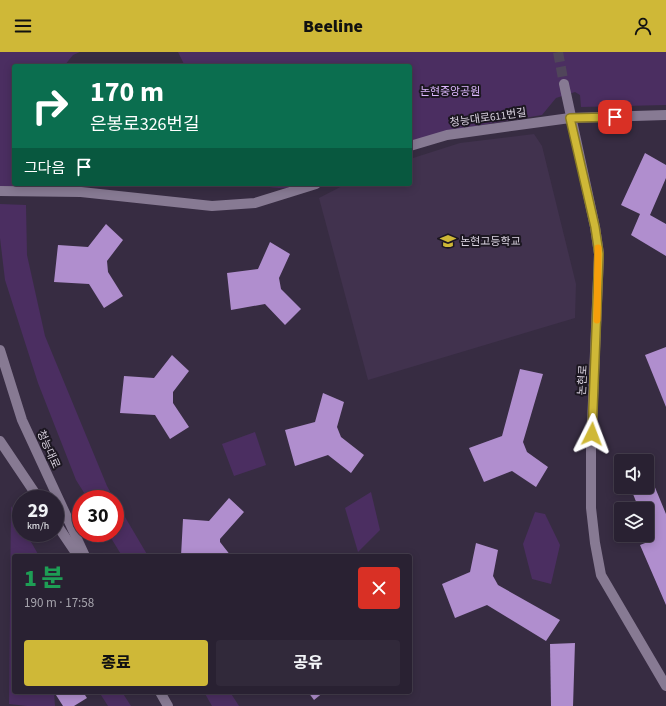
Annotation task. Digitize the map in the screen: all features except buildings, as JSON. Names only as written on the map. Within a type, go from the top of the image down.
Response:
[{"type":"street","name":"논현로","points":[[564,84],[570,118],[595,227],[599,254],[591,449],[591,508],[595,543],[601,575],[666,686]]},
{"type":"street","name":"청능대로611번길","points":[[412,145],[448,135],[570,118],[666,115]]},
{"type":"street","points":[[0,191],[81,192],[212,206],[255,203],[310,186]]},
{"type":"street","name":"청능대로","points":[[0,350],[22,420],[83,554]]},
{"type":"street","points":[[0,441],[33,490]]},
{"type":"street","points":[[64,535],[77,554]]},
{"type":"street","points":[[161,694],[168,706]]},
{"type":"shaded area","name":"논현고등학교","points":[[534,134],[542,146],[576,284],[575,318],[368,380],[319,198],[342,186],[412,186],[412,158],[460,143]]},
{"type":"green space","points":[[0,52],[80,52],[73,55],[66,64],[12,64],[12,186],[83,187],[0,186]]},
{"type":"green space","name":"논현중앙공원","points":[[178,52],[666,52],[666,105],[581,107],[580,95],[575,92],[556,98],[542,115],[446,131],[412,141],[412,64],[184,64]]},
{"type":"green space","points":[[264,186],[298,186],[281,188]]},
{"type":"green space","points":[[0,204],[26,205],[27,255],[45,336],[109,490],[82,490],[76,480],[38,383],[5,280],[0,238]]},
{"type":"green space","points":[[255,432],[266,465],[234,476],[222,444]]},
{"type":"green space","points":[[371,492],[380,530],[358,552],[345,508]]},
{"type":"green space","points":[[11,506],[12,542],[31,542],[38,554],[12,554],[12,694],[54,694],[55,706],[27,706],[9,704]]},
{"type":"green space","points":[[535,512],[545,514],[560,545],[551,584],[532,579],[523,544]]},
{"type":"green space","points":[[124,515],[147,554],[121,554],[113,542],[124,542]]},
{"type":"green space","points":[[100,694],[123,694],[131,706],[108,706]]},
{"type":"green space","points":[[205,694],[231,694],[239,706],[212,706]]},
{"type":"tunnel","points":[[558,52],[564,84]]},
{"type":"slow traffic","points":[[597,320],[599,284],[598,248]]},
{"type":"place","name":"논현고등학교","points":[[448,241]]},
{"type":"route","points":[[592,434],[599,254],[595,227],[570,118],[615,117]]}]
